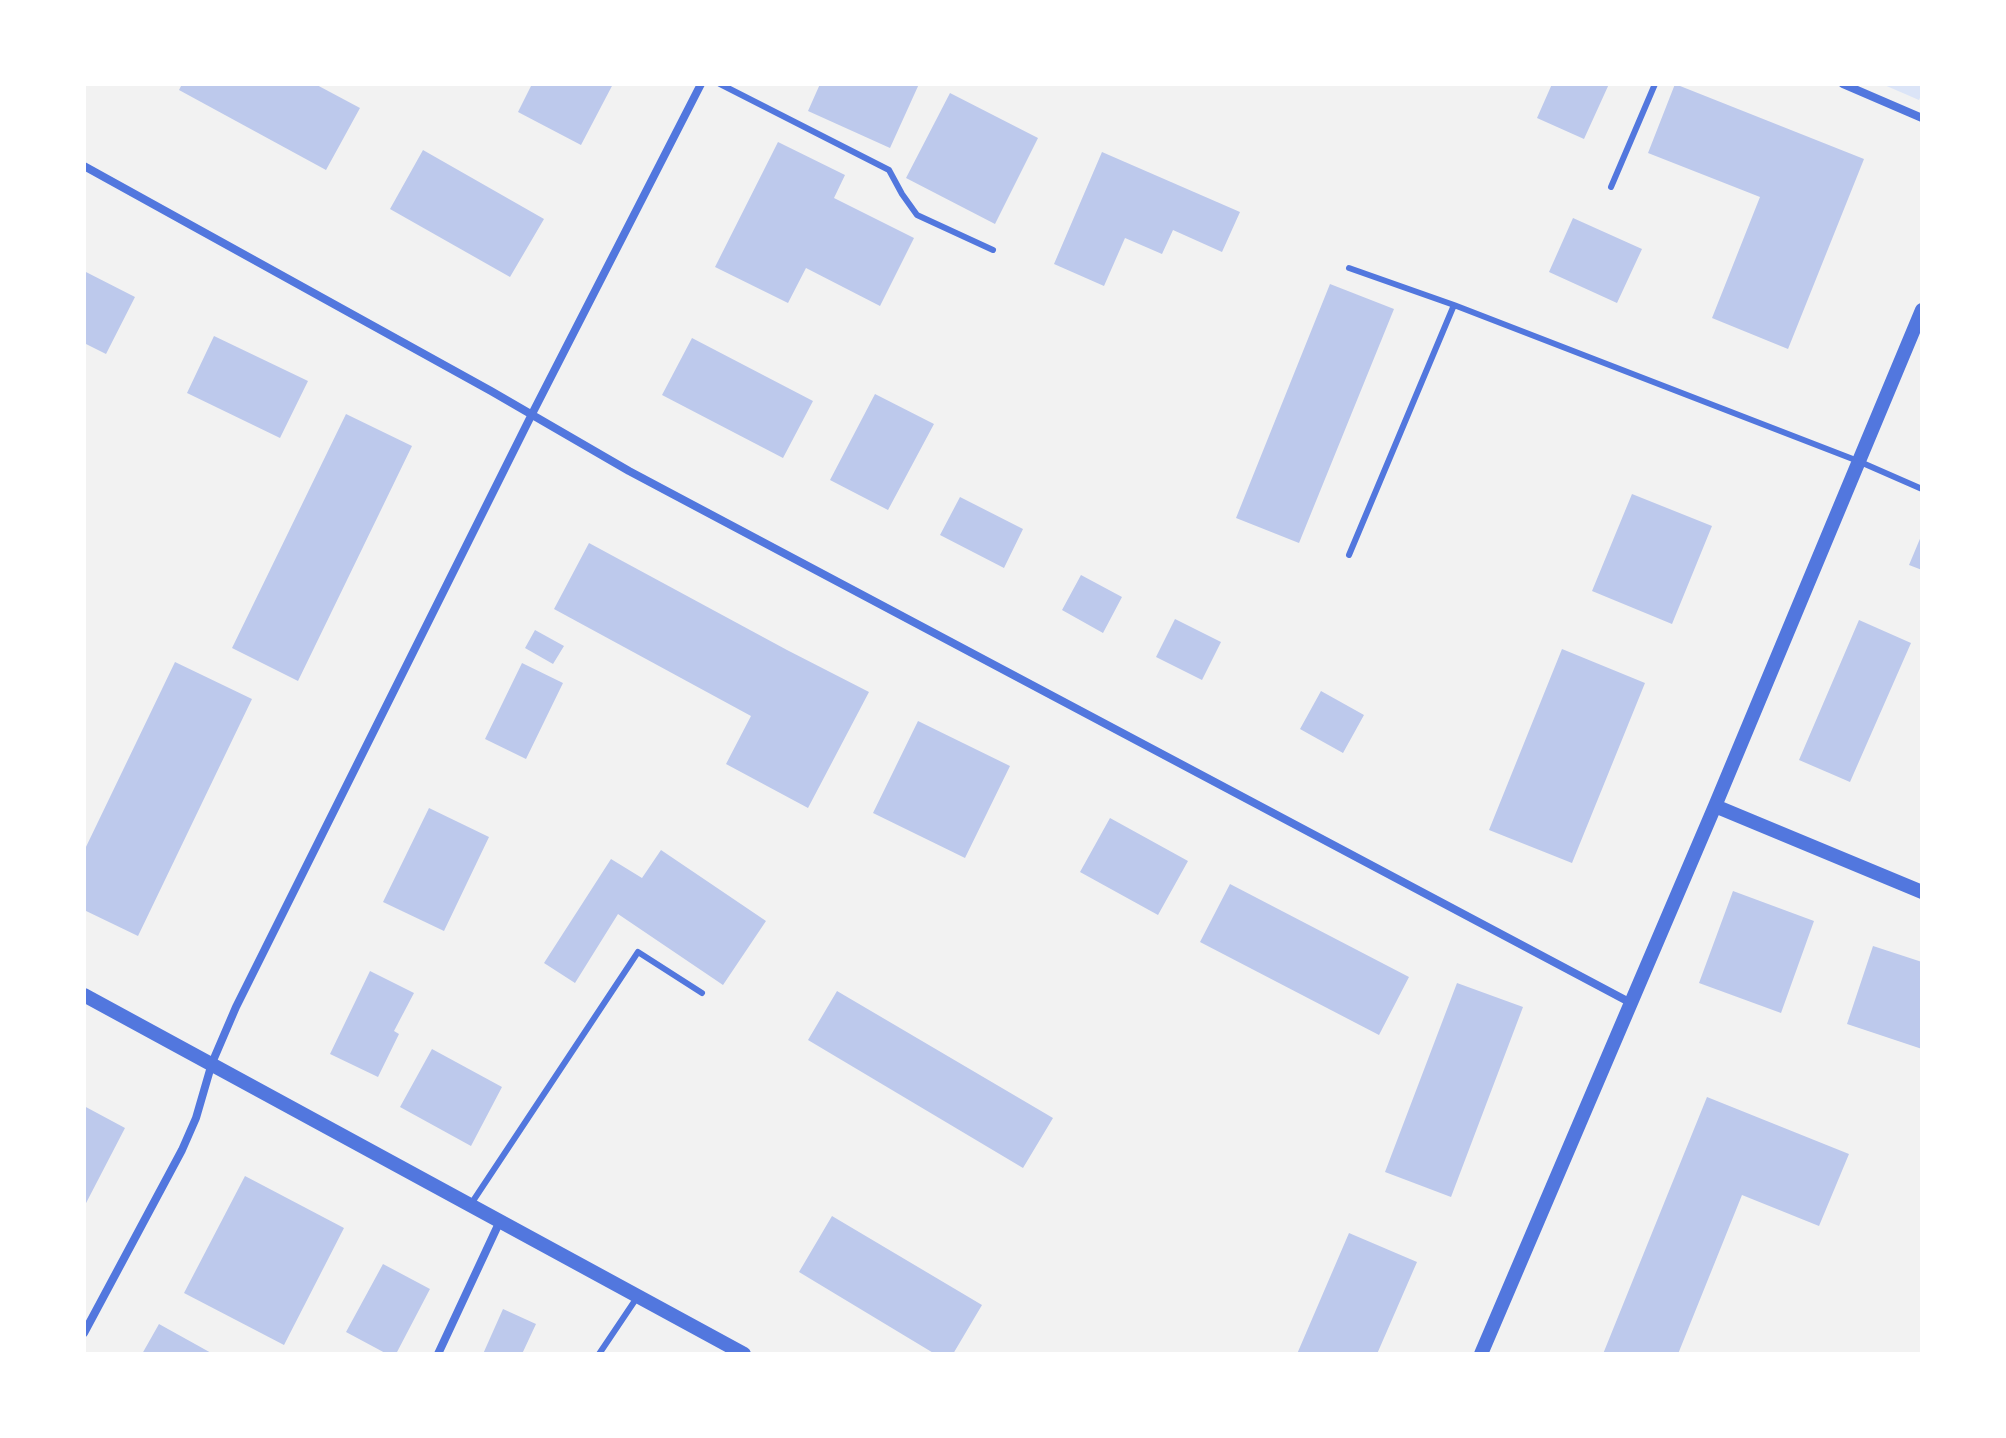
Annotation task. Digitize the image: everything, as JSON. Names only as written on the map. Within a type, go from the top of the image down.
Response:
[{"type":"street","points":[[84,1333],[87,1322],[182,1150],[196,1118],[212,1063],[236,1007],[532,414],[701,84]]},
{"type":"street","points":[[1843,84],[1922,118]]},
{"type":"street","points":[[84,166],[629,471],[1631,1003]]},
{"type":"street","points":[[1481,1354],[1920,318]]},
{"type":"street","points":[[1715,806],[1922,892]]},
{"type":"street","points":[[84,995],[744,1354]]},
{"type":"street","points":[[438,1354],[501,1220]]},
{"type":"lane","points":[[720,84],[889,170],[917,215],[993,250]]},
{"type":"lane","points":[[1611,187],[1655,84]]},
{"type":"lane","points":[[1349,268],[1454,305],[1858,461],[1922,489]]},
{"type":"lane","points":[[1349,555],[1454,305]]},
{"type":"lane","points":[[471,1204],[638,952],[702,993]]},
{"type":"lane","points":[[599,1354],[638,1296]]},
{"type":"shaded area","points":[[1882,84],[1922,84],[1922,93],[1919,100]]},
{"type":"building","points":[[182,84],[315,84],[360,108],[326,170],[179,90]]},
{"type":"building","points":[[532,84],[613,84],[581,145],[518,112]]},
{"type":"building","points":[[820,84],[919,84],[890,148],[808,111]]},
{"type":"building","points":[[1552,84],[1609,84],[1584,139],[1537,118]]},
{"type":"building","points":[[1675,84],[1864,159],[1788,349],[1712,318],[1760,197],[1648,153]]},
{"type":"building","points":[[950,93],[1038,138],[995,224],[906,178]]},
{"type":"building","points":[[778,142],[845,175],[834,198],[914,238],[880,306],[806,268],[788,303],[715,267]]},
{"type":"building","points":[[423,150],[544,219],[510,277],[390,209]]},
{"type":"building","points":[[1102,152],[1240,212],[1222,252],[1173,230],[1162,254],[1125,238],[1104,286],[1054,264]]},
{"type":"building","points":[[1573,218],[1642,249],[1617,303],[1549,272]]},
{"type":"building","points":[[84,271],[135,297],[106,354],[84,343]]},
{"type":"building","points":[[1330,284],[1394,309],[1299,543],[1236,518]]},
{"type":"building","points":[[214,336],[308,381],[280,438],[187,393]]},
{"type":"building","points":[[692,338],[813,401],[783,458],[662,395]]},
{"type":"building","points":[[875,394],[934,424],[888,510],[830,480]]},
{"type":"building","points":[[346,414],[412,446],[298,681],[232,648]]},
{"type":"building","points":[[1632,494],[1712,526],[1672,624],[1592,591]]},
{"type":"building","points":[[960,497],[1023,529],[1004,568],[940,535]]},
{"type":"building","points":[[1922,534],[1922,570],[1909,565]]},
{"type":"building","points":[[589,543],[869,692],[808,808],[726,764],[751,716],[554,609]]},
{"type":"building","points":[[1081,575],[1122,597],[1103,633],[1062,610]]},
{"type":"building","points":[[1175,619],[1221,642],[1202,680],[1156,657]]},
{"type":"building","points":[[1859,620],[1911,643],[1850,782],[1799,760]]},
{"type":"building","points":[[535,630],[564,646],[553,664],[525,648]]},
{"type":"building","points":[[1562,649],[1645,683],[1572,863],[1489,830]]},
{"type":"building","points":[[175,662],[252,699],[138,936],[84,910],[84,851]]},
{"type":"building","points":[[522,663],[563,683],[526,759],[485,739]]},
{"type":"building","points":[[1321,691],[1364,715],[1343,753],[1300,729]]},
{"type":"building","points":[[918,721],[1010,766],[965,858],[873,813]]},
{"type":"building","points":[[429,808],[489,837],[444,931],[383,902]]},
{"type":"building","points":[[1110,818],[1188,861],[1158,915],[1080,872]]},
{"type":"building","points":[[661,850],[766,921],[723,985],[618,914],[575,983],[544,963],[611,859],[642,878]]},
{"type":"building","points":[[1230,884],[1409,977],[1379,1035],[1200,942]]},
{"type":"building","points":[[1733,891],[1814,921],[1781,1013],[1699,983]]},
{"type":"building","points":[[1873,946],[1922,962],[1922,1049],[1847,1024]]},
{"type":"building","points":[[370,971],[414,993],[394,1031],[399,1034],[378,1077],[330,1054]]},
{"type":"building","points":[[1457,983],[1523,1007],[1451,1197],[1385,1172]]},
{"type":"building","points":[[837,991],[1053,1118],[1023,1168],[808,1040]]},
{"type":"building","points":[[432,1049],[502,1087],[471,1146],[400,1107]]},
{"type":"building","points":[[1707,1097],[1849,1154],[1819,1226],[1742,1195],[1678,1354],[1603,1354]]},
{"type":"building","points":[[84,1106],[125,1128],[84,1207]]},
{"type":"building","points":[[245,1176],[344,1228],[284,1345],[184,1293]]},
{"type":"building","points":[[832,1216],[982,1305],[953,1354],[935,1354],[799,1272]]},
{"type":"building","points":[[1349,1233],[1417,1262],[1377,1354],[1297,1354]]},
{"type":"building","points":[[383,1264],[430,1289],[396,1354],[387,1354],[346,1332]]},
{"type":"building","points":[[503,1309],[536,1324],[522,1354],[483,1354]]},
{"type":"building","points":[[159,1324],[213,1354],[142,1354]]}]
